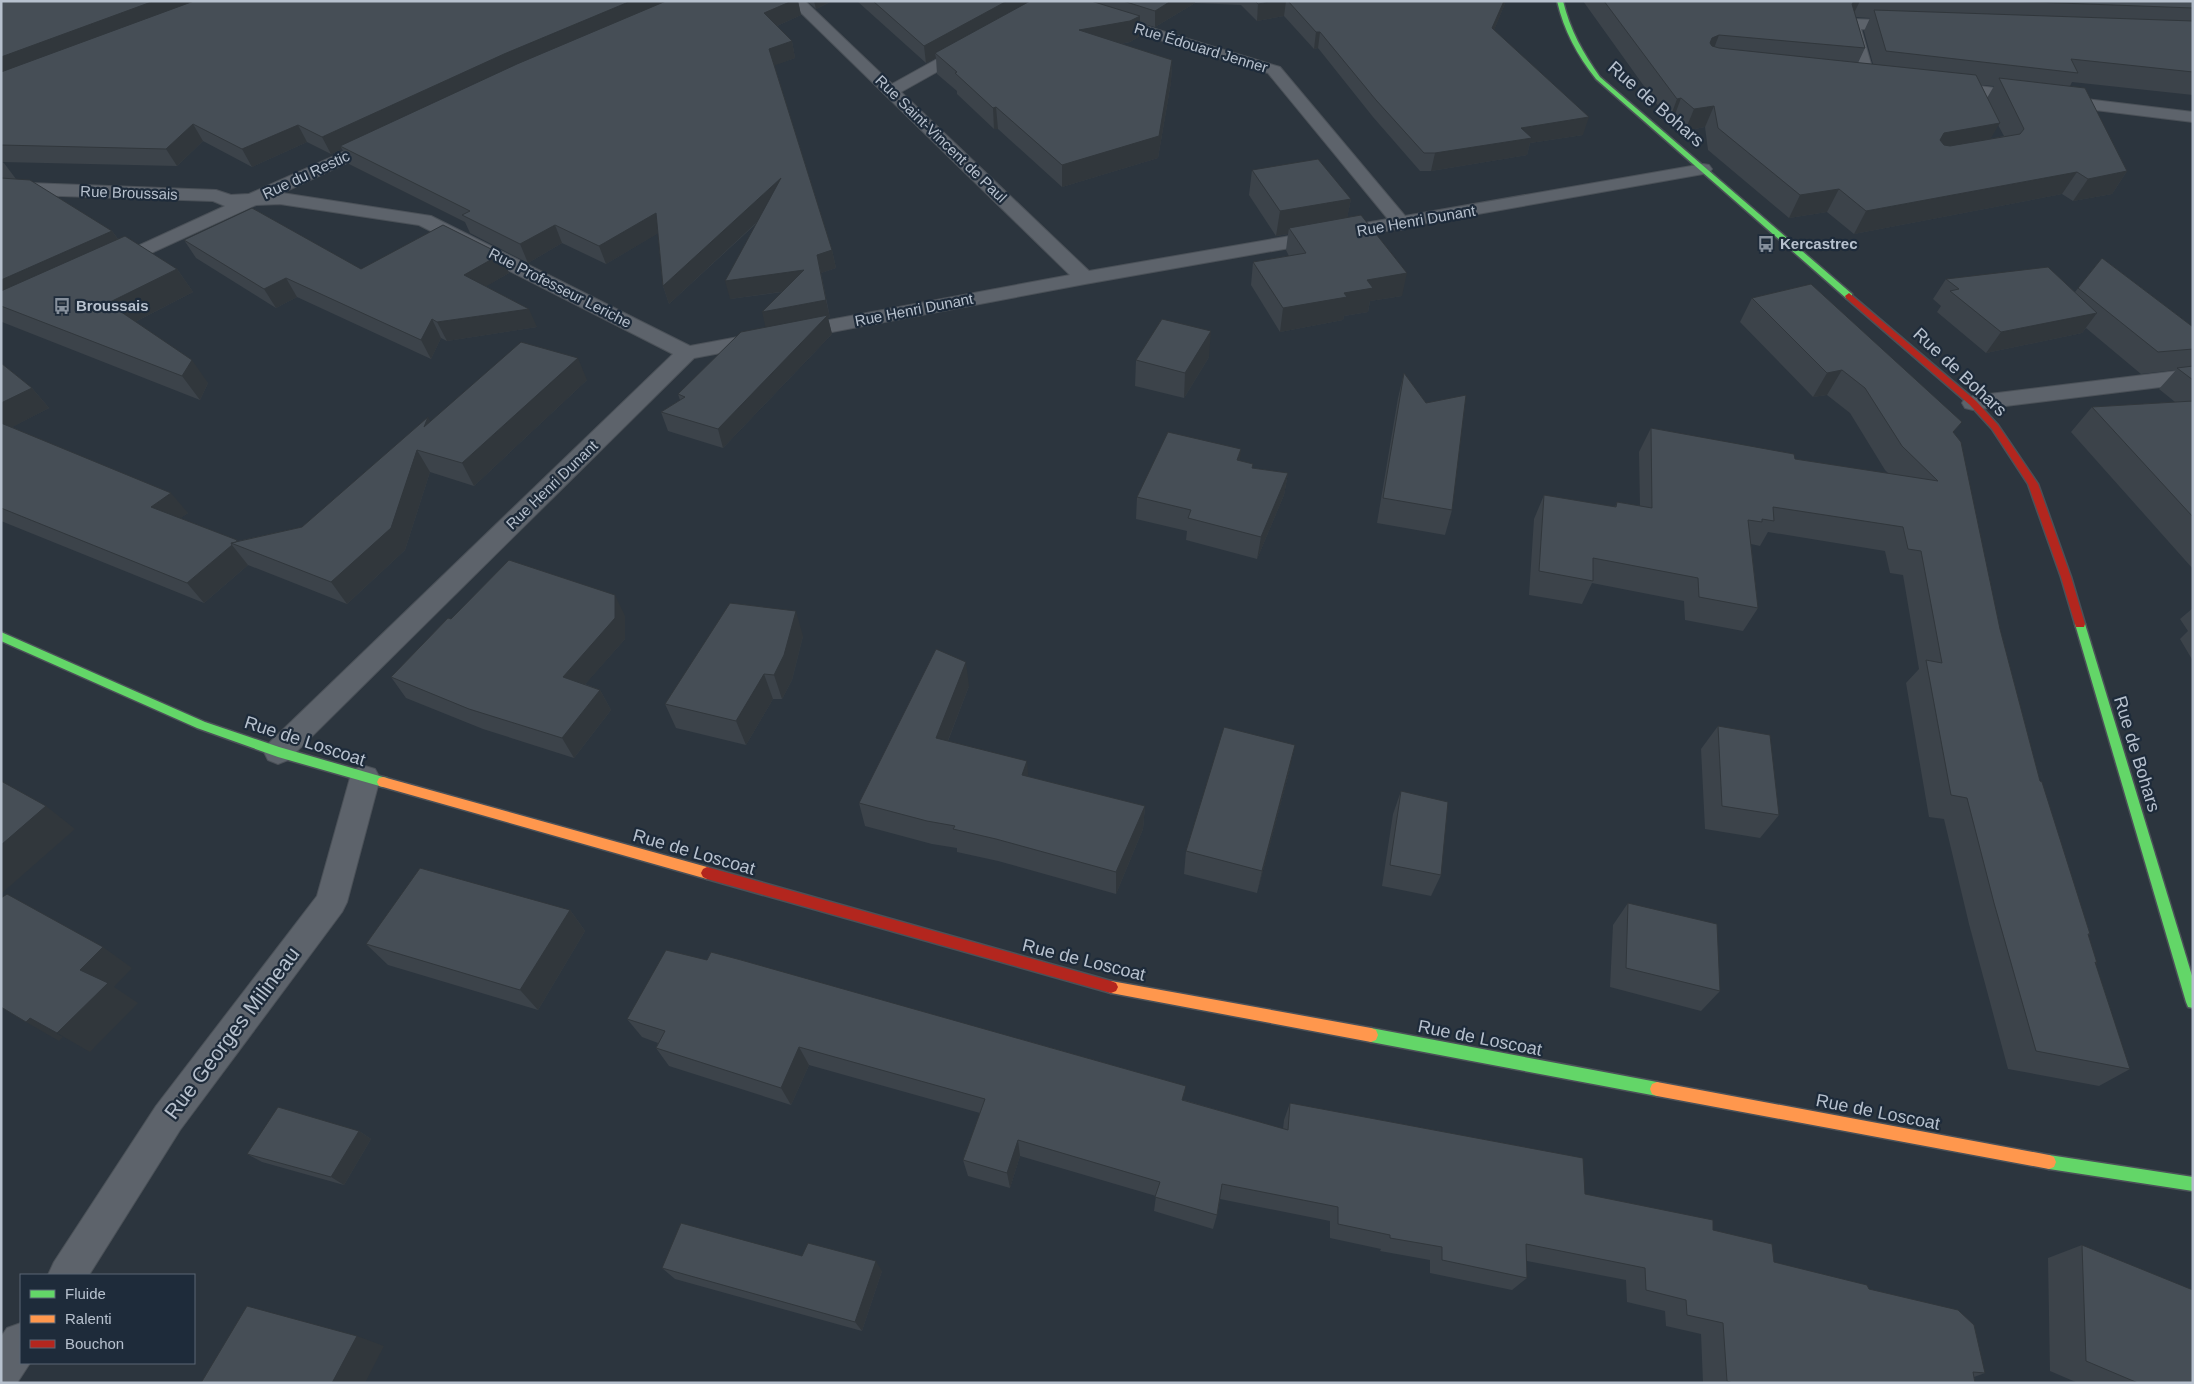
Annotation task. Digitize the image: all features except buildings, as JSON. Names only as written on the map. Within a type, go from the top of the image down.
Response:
[{"type":"main road","name":"Rue de Bohars","points":[[1560,1],[1563,19],[1572,44],[1598,78],[1973,403],[1996,427],[2033,484],[2066,577],[2193,1002]]},
{"type":"main road","name":"Rue de Loscoat","points":[[1,636],[201,726],[278,752],[1106,986],[2068,1165],[2193,1184]]},
{"type":"street","name":"Rue Saint-Vincent de Paul","points":[[796,1],[1085,278]]},
{"type":"street","name":"Rue Édouard Jenner","points":[[1088,14],[1274,70],[1402,224]]},
{"type":"street","points":[[1867,78],[1852,24],[1920,27]]},
{"type":"street","points":[[890,91],[984,40]]},
{"type":"street","points":[[1847,76],[1886,80]]},
{"type":"street","points":[[1933,86],[2193,117]]},
{"type":"street","points":[[1971,90],[1979,107]]},
{"type":"street","name":"Rue du Restic","points":[[96,273],[391,135]]},
{"type":"street","name":"Rue Henri Dunant","points":[[278,752],[687,353],[1085,278],[1402,224],[1703,169]]},
{"type":"street","name":"Rue Broussais","points":[[1,188],[216,196],[229,201],[255,199]]},
{"type":"street","name":"Rue Professeur Leriche","points":[[255,199],[280,198],[424,220],[687,353]]},
{"type":"street","points":[[1973,403],[2193,376]]},
{"type":"street","name":"Rue Georges Milineau","points":[[68,1274],[168,1118],[332,902],[365,778]]},
{"type":"street","points":[[1,1371],[20,1343]]},
{"type":"traffic: fast","points":[[1560,1],[1574,42],[1598,78],[1849,296]]},
{"type":"traffic: fast","points":[[2080,624],[2193,1002]]},
{"type":"traffic: fast","points":[[1,636],[201,725],[278,752],[383,782]]},
{"type":"traffic: fast","points":[[1371,1035],[1657,1089]]},
{"type":"traffic: fast","points":[[2049,1162],[2193,1184]]},
{"type":"traffic: slow","points":[[383,782],[707,873]]},
{"type":"traffic: slow","points":[[1111,987],[1371,1035]]},
{"type":"traffic: slow","points":[[1657,1089],[2049,1162]]},
{"type":"traffic: jam","points":[[1849,296],[1973,403],[1995,427],[2033,484],[2066,577],[2080,624]]},
{"type":"traffic: jam","points":[[707,873],[1111,987]]},
{"type":"place","name":"Kercastrec","points":[[1766,244]]},
{"type":"place","name":"Broussais","points":[[62,306]]}]
